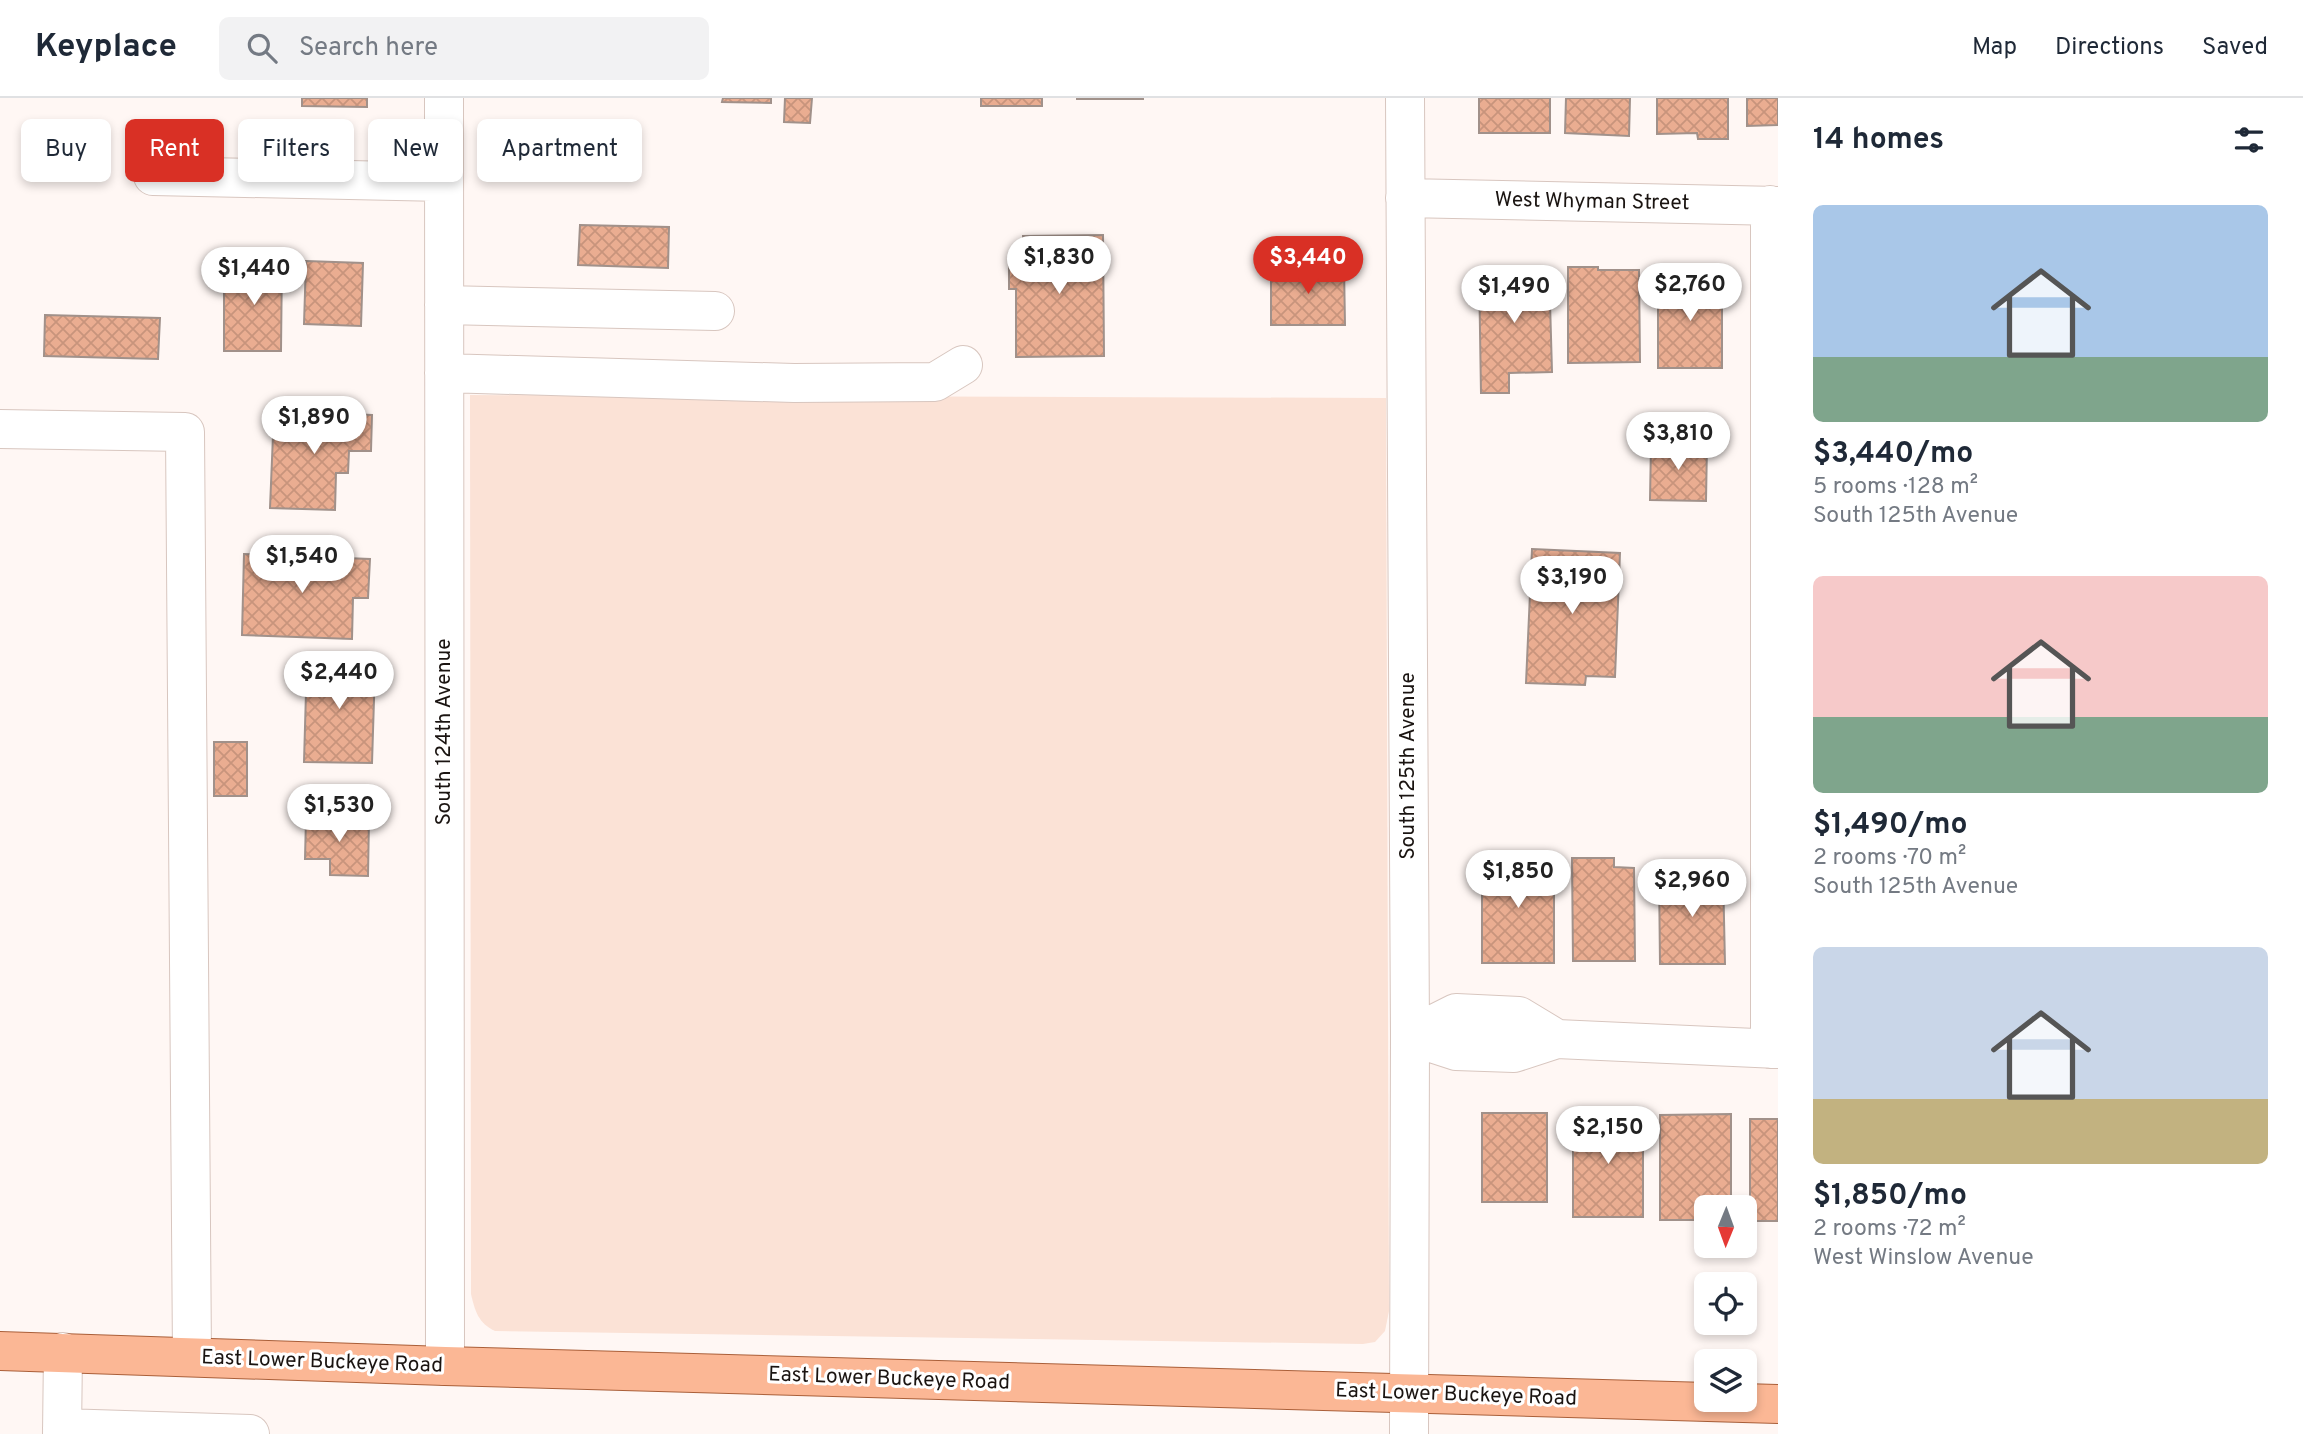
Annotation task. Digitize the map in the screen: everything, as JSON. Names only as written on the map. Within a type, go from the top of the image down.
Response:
[{"type":"main road","name":"East Lower Buckeye Road","points":[[0,1351],[1778,1404]]},
{"type":"street","name":"South 124th Avenue","points":[[444,98],[444,119]]},
{"type":"street","name":"South 125th Avenue","points":[[1405,98],[1410,1036],[1409,1434]]},
{"type":"street","points":[[224,177],[368,180]]},
{"type":"street","name":"South 124th Avenue","points":[[444,182],[445,1366]]},
{"type":"street","name":"West Whyman Street","points":[[1405,198],[1774,206]]},
{"type":"street","points":[[1410,1036],[1455,1051],[1514,1053],[1557,1039],[1774,1049],[1774,206]]},
{"type":"street","points":[[444,305],[715,311]]},
{"type":"street","points":[[444,373],[794,383],[935,382],[963,365]]},
{"type":"street","points":[[0,429],[185,432],[192,1357]]},
{"type":"street","points":[[63,1352],[62,1431],[250,1434]]},
{"type":"shaded area","points":[[470,395],[1386,398],[1389,1311],[1385,1331],[1375,1342],[1363,1344],[495,1331],[481,1320],[471,1294]]},
{"type":"building","points":[[302,98],[367,98],[367,107],[302,106]]},
{"type":"building","points":[[723,98],[771,98],[771,103],[722,102]]},
{"type":"building","points":[[785,98],[812,98],[810,123],[784,122]]},
{"type":"building","points":[[981,98],[1042,98],[1042,106],[981,106]]},
{"type":"building","points":[[1143,98],[1143,99],[1077,99]]},
{"type":"building","points":[[1479,98],[1550,98],[1550,133],[1479,133]]},
{"type":"building","points":[[1566,98],[1630,98],[1629,136],[1565,133]]},
{"type":"building","points":[[1657,98],[1728,98],[1728,139],[1698,139],[1697,133],[1657,134]]},
{"type":"building","points":[[1747,98],[1778,98],[1778,125],[1747,126]]},
{"type":"building","points":[[580,225],[669,227],[668,268],[578,265]]},
{"type":"building","points":[[1103,235],[1104,356],[1016,357],[1016,289],[1009,289],[1009,254],[1023,254],[1023,236]]},
{"type":"building","points":[[249,258],[282,258],[281,351],[224,351],[224,272],[249,272]]},
{"type":"building","points":[[306,261],[363,263],[361,326],[304,324]]},
{"type":"building","points":[[1271,267],[1344,267],[1345,325],[1271,325]]},
{"type":"building","points":[[1549,267],[1552,372],[1509,373],[1509,393],[1481,393],[1479,269]]},
{"type":"building","points":[[1568,267],[1639,270],[1640,362],[1568,363]]},
{"type":"building","points":[[1694,275],[1722,275],[1722,368],[1658,368],[1658,280],[1694,280]]},
{"type":"building","points":[[45,315],[160,318],[158,359],[44,356]]},
{"type":"building","points":[[274,411],[372,415],[371,451],[349,451],[348,473],[336,473],[335,510],[270,508]]},
{"type":"building","points":[[1651,444],[1707,445],[1706,501],[1650,500]]},
{"type":"building","points":[[1532,549],[1620,553],[1615,677],[1586,676],[1585,685],[1526,683]]},
{"type":"building","points":[[244,554],[370,559],[368,598],[353,598],[352,639],[242,635]]},
{"type":"building","points":[[307,657],[354,658],[354,668],[375,668],[372,763],[304,762]]},
{"type":"building","points":[[214,742],[247,742],[247,796],[214,796]]},
{"type":"building","points":[[306,818],[369,819],[368,876],[330,875],[330,859],[305,859]]},
{"type":"building","points":[[1554,856],[1554,963],[1482,963],[1482,857]]},
{"type":"building","points":[[1572,858],[1614,858],[1614,867],[1634,868],[1635,961],[1573,961]]},
{"type":"building","points":[[1659,873],[1723,873],[1725,964],[1660,964]]},
{"type":"building","points":[[1482,1113],[1547,1113],[1547,1202],[1482,1202]]},
{"type":"building","points":[[1573,1114],[1643,1114],[1643,1217],[1573,1217]]},
{"type":"building","points":[[1731,1114],[1731,1195],[1694,1195],[1694,1220],[1660,1220],[1660,1115]]},
{"type":"building","points":[[1750,1119],[1778,1119],[1778,1221],[1757,1221],[1757,1195],[1750,1195]]}]
